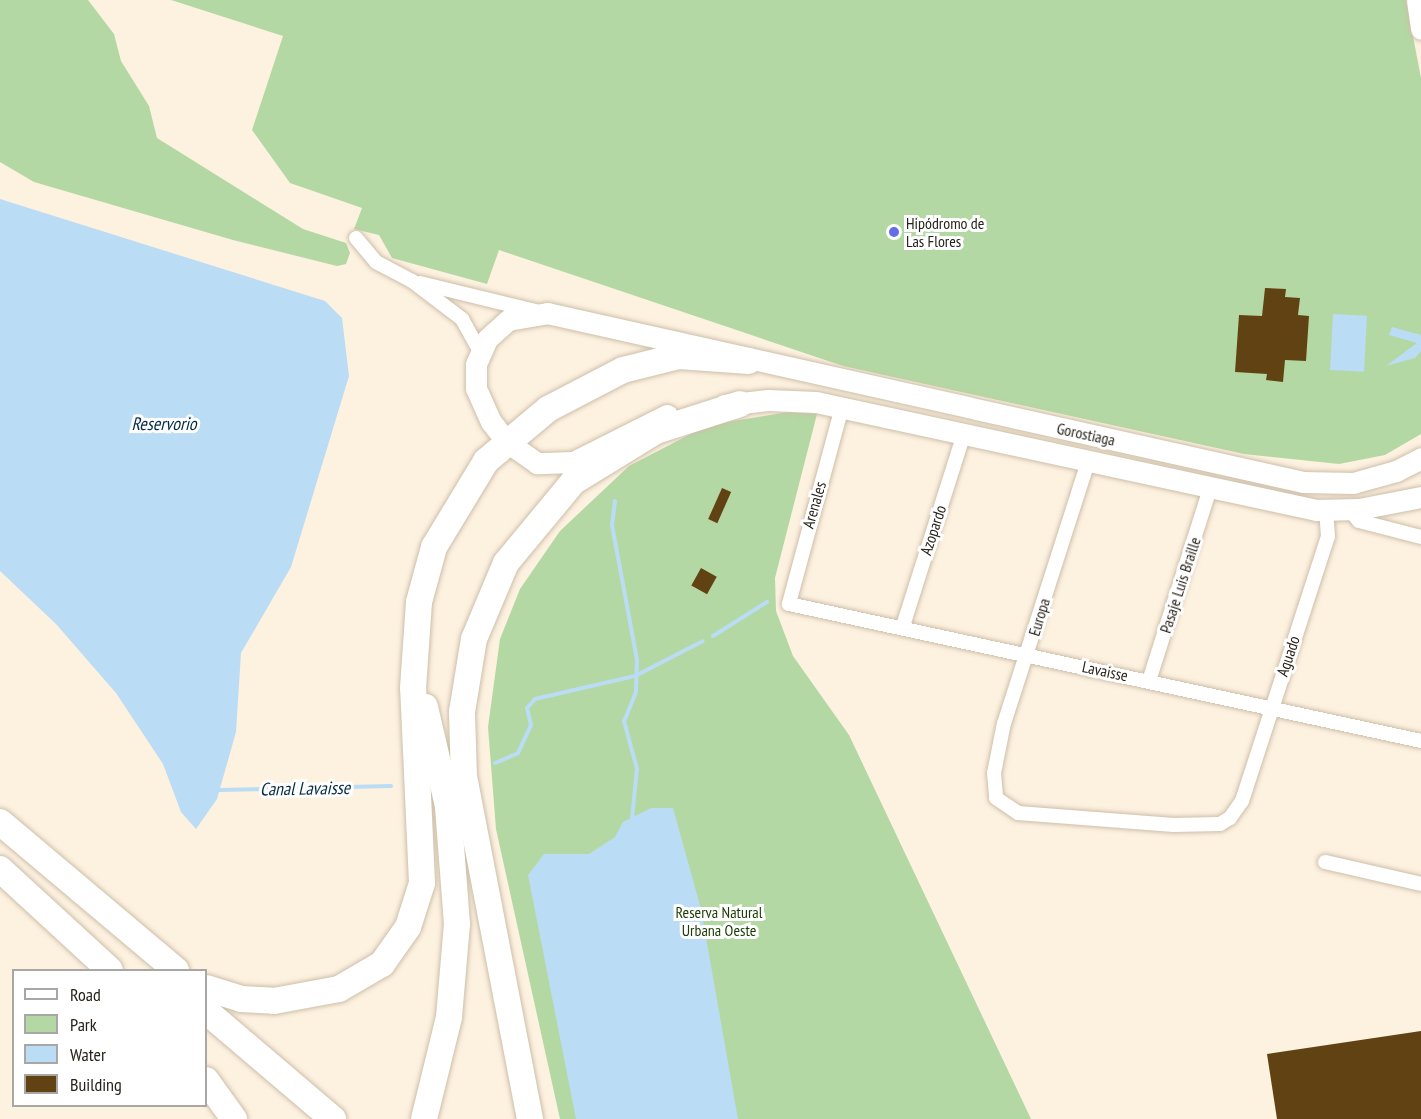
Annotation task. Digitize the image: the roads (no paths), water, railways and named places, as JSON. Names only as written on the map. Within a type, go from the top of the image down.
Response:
[{"type":"highway","points":[[207,988],[241,999],[309,998],[365,976],[394,951],[417,906],[422,883],[414,657],[420,593],[434,547],[471,480],[506,441],[578,391],[642,363],[694,356],[749,361]]},
{"type":"highway","points":[[530,1119],[464,777],[462,712],[474,639],[506,563],[573,482],[656,431],[740,404]]},
{"type":"highway","points":[[414,657],[446,795],[457,895],[448,1017],[424,1119]]},
{"type":"highway","points":[[0,822],[175,969]]},
{"type":"highway","points":[[0,835],[158,969]]},
{"type":"highway","points":[[0,869],[109,969]]},
{"type":"highway","points":[[207,1012],[333,1119]]},
{"type":"highway","points":[[207,1081],[234,1119]]},
{"type":"main road","points":[[1417,0],[1421,29]]},
{"type":"main road","name":"Gorostiaga","points":[[1421,458],[1373,479],[1327,484],[749,361],[693,343],[547,314],[508,320],[480,351],[476,388],[487,416],[506,441],[537,463],[563,465],[659,418],[740,404],[784,400],[842,407],[1210,489],[1326,510],[1350,510],[1421,496]]},
{"type":"main road","points":[[1120,469],[1126,443]]},
{"type":"street","points":[[357,238],[376,262],[412,281],[462,319],[480,351]]},
{"type":"street","points":[[412,281],[547,314]]},
{"type":"street","name":"Arenales","points":[[789,604],[842,407]]},
{"type":"street","name":"Azopardo","points":[[903,626],[964,434]]},
{"type":"street","name":"Europa","points":[[1088,462],[1004,723],[994,773],[996,798],[1018,813],[1207,825],[1230,818],[1242,801]]},
{"type":"street","name":"Pasaje Luis Braille","points":[[1149,681],[1210,489]]},
{"type":"street","name":"Aguado","points":[[1242,801],[1328,537],[1326,510]]},
{"type":"street","points":[[1350,510],[1359,521],[1421,537]]},
{"type":"street","name":"Lavaisse","points":[[789,604],[903,626],[1421,741]]},
{"type":"street","points":[[1324,862],[1421,884]]},
{"type":"water","name":"Reservorio","points":[[0,199],[325,301],[342,318],[349,376],[291,567],[241,653],[236,732],[217,799],[196,829],[181,812],[163,764],[116,693],[56,624],[0,571]]},
{"type":"water","points":[[1333,314],[1367,316],[1364,372],[1330,370]]},
{"type":"water","points":[[1392,327],[1421,335],[1421,351],[1415,358],[1386,366],[1417,343],[1389,335]]},
{"type":"water","points":[[651,808],[673,808],[701,909],[738,1119],[576,1119],[528,875],[544,854],[589,854],[615,837],[623,822]]},
{"type":"waterway","points":[[615,501],[612,525],[637,660],[636,692],[624,721],[637,769],[632,818]]},
{"type":"waterway","name":"Canal Lavaisse","points":[[713,636],[767,602]]},
{"type":"waterway","name":"Canal Lavaisse","points":[[495,763],[518,753],[531,725],[527,708],[535,699],[635,676],[703,641]]},
{"type":"waterway","name":"Canal Lavaisse","points":[[219,790],[391,786]]},
{"type":"place","name":"Hipódromo de Las Flores","points":[[894,232]]},
{"type":"park label","name":"Reserva Natural Urbana Oeste","points":[[719,921]]}]
